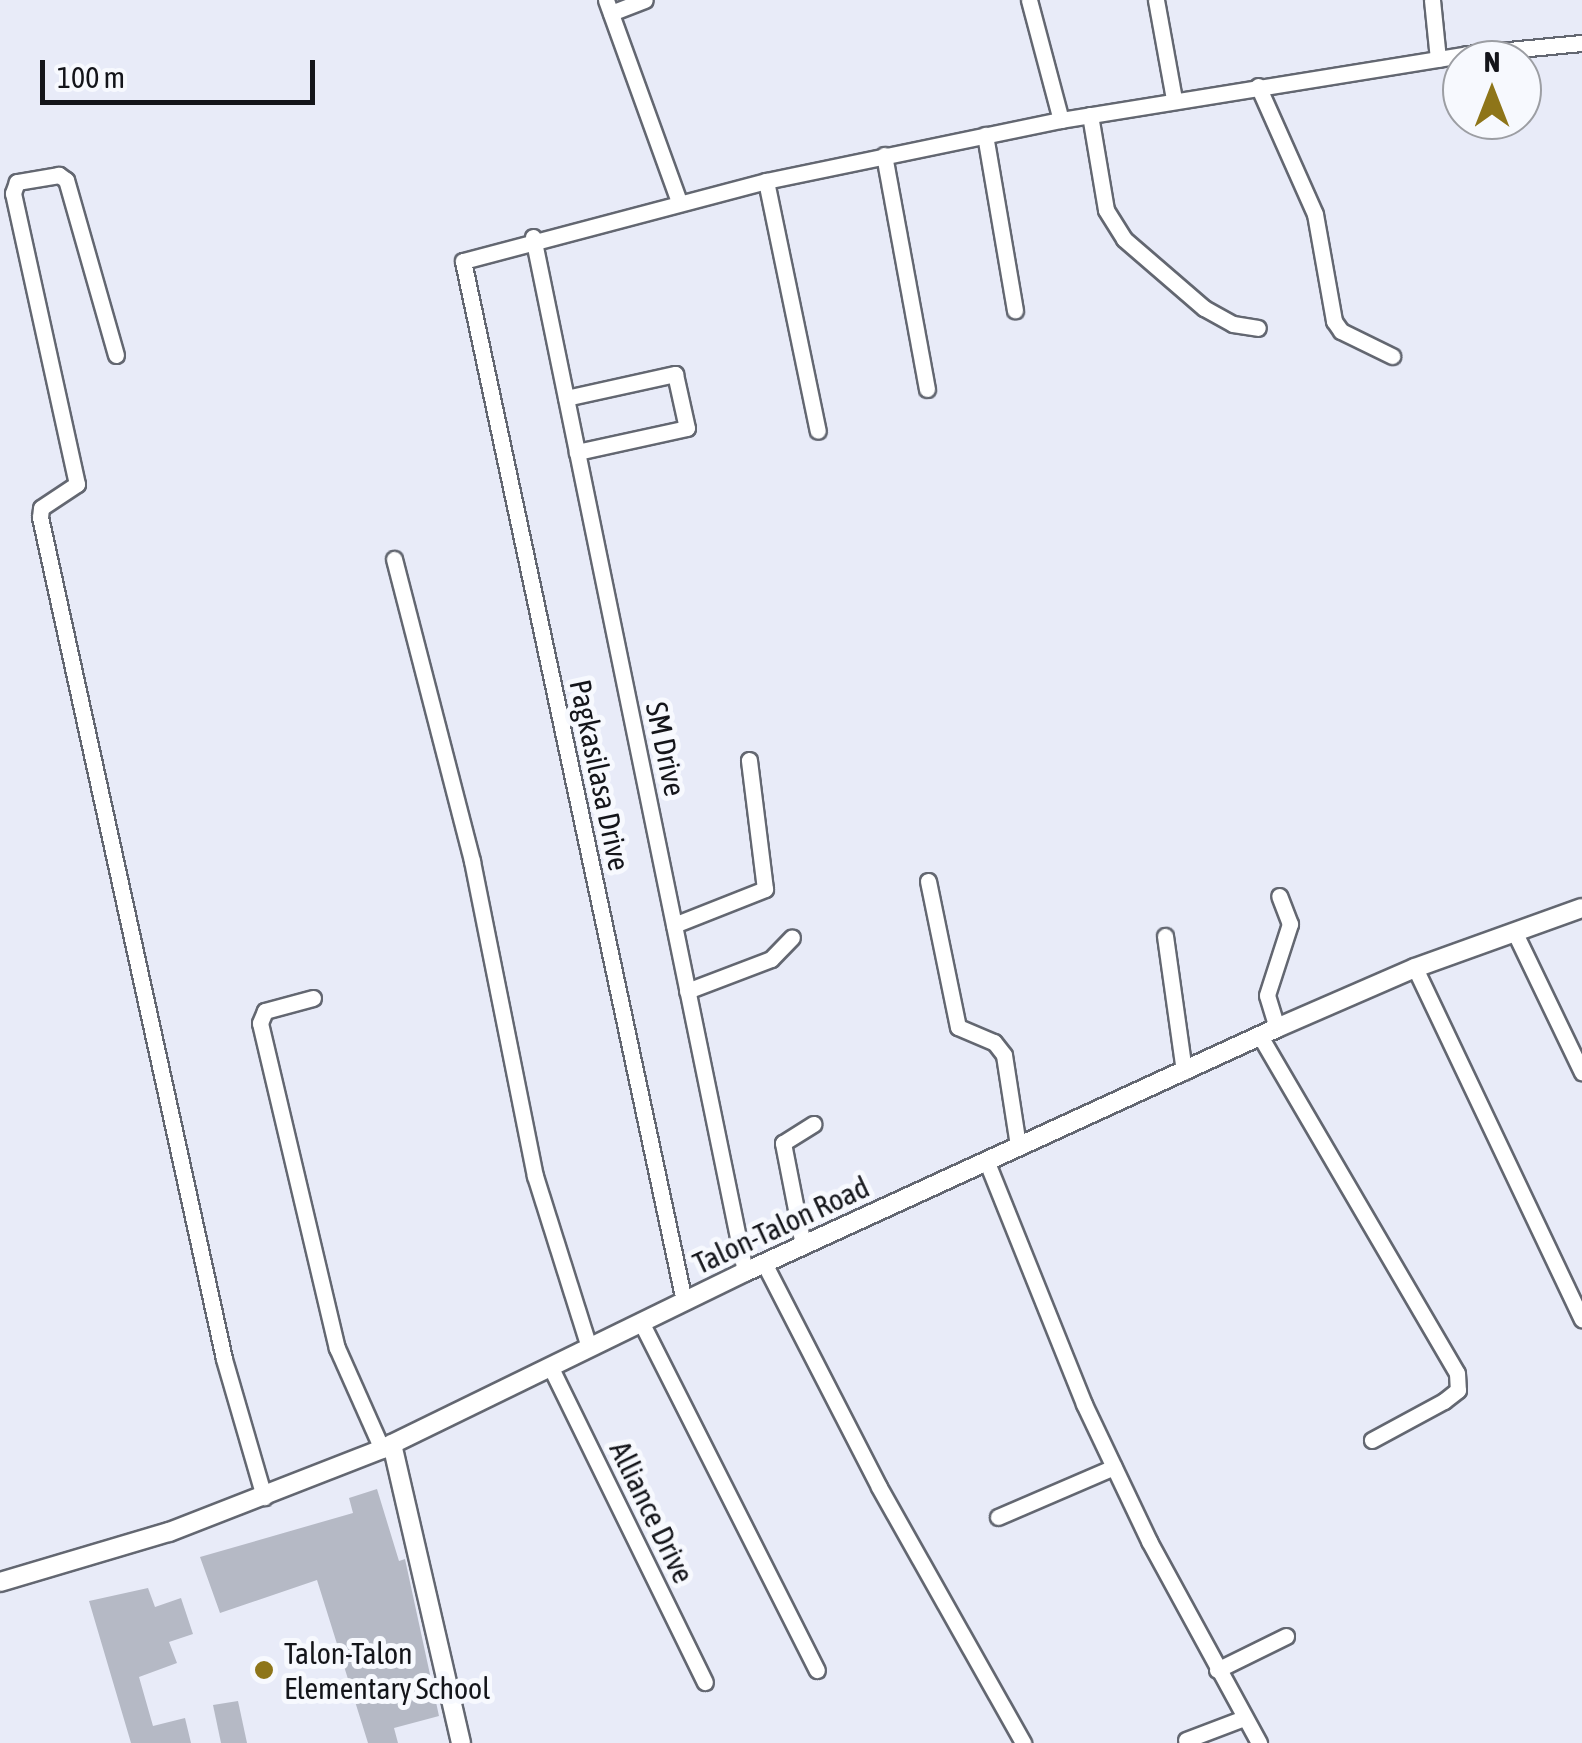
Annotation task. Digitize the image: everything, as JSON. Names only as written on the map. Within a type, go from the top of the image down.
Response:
[{"type":"street","points":[[645,0],[608,6],[679,202]]},
{"type":"street","points":[[1029,0],[1061,120]]},
{"type":"street","points":[[1156,0],[1174,98]]},
{"type":"street","points":[[1432,0],[1438,59]]},
{"type":"street","points":[[533,238],[884,155],[1174,98],[1438,59],[1582,43]]},
{"type":"street","points":[[1258,86],[1316,214],[1334,320],[1340,332],[1392,356]]},
{"type":"street","points":[[1090,115],[1106,210],[1124,239],[1204,308],[1233,324],[1258,328]]},
{"type":"street","points":[[985,135],[1015,310]]},
{"type":"street","points":[[884,155],[927,389]]},
{"type":"street","points":[[116,354],[66,180],[59,175],[17,182],[12,193],[77,484],[42,508],[40,517],[224,1359],[264,1498]]},
{"type":"street","points":[[766,181],[818,431]]},
{"type":"street","name":"Pagkasilasa Drive","points":[[533,238],[463,261],[684,1301]]},
{"type":"street","name":"SM Drive","points":[[533,238],[745,1272]]},
{"type":"street","points":[[566,398],[675,374],[686,428],[577,452]]},
{"type":"street","points":[[394,559],[472,861],[535,1176],[589,1347]]},
{"type":"street","points":[[674,924],[765,888],[749,760]]},
{"type":"street","points":[[928,881],[958,1028],[994,1042],[1004,1055],[1018,1145]]},
{"type":"street","points":[[1279,896],[1290,937],[1267,995],[1268,1032],[1457,1374],[1458,1390],[1444,1401],[1372,1440]]},
{"type":"street","name":"Talon-Talon Road","points":[[0,1582],[264,1498],[387,1447],[803,1244],[1268,1032],[1415,968],[1582,908]]},
{"type":"street","points":[[1514,931],[1582,1072]]},
{"type":"street","points":[[1166,936],[1184,1072]]},
{"type":"street","points":[[687,991],[771,959],[792,937]]},
{"type":"street","points":[[1415,968],[1582,1318]]},
{"type":"street","points":[[313,998],[265,1011],[260,1024],[340,1359],[387,1447],[461,1743]]},
{"type":"street","points":[[803,1244],[783,1143],[814,1124]]},
{"type":"street","points":[[986,1160],[1114,1467],[1217,1670],[1259,1743]]},
{"type":"street","points":[[764,1263],[879,1487],[1023,1743]]},
{"type":"street","points":[[641,1322],[816,1670]]},
{"type":"street","name":"Alliance Drive","points":[[550,1366],[705,1682]]},
{"type":"street","points":[[998,1517],[1114,1467]]},
{"type":"street","points":[[1217,1670],[1286,1636]]},
{"type":"street","points":[[1186,1740],[1244,1718]]},
{"type":"building","points":[[377,1489],[399,1561],[405,1559],[439,1716],[394,1728],[398,1743],[368,1743],[317,1580],[220,1613],[200,1557],[353,1513],[349,1498]]},
{"type":"building","points":[[148,1588],[155,1607],[181,1598],[193,1634],[169,1642],[177,1663],[139,1677],[153,1726],[185,1718],[191,1743],[131,1743],[89,1601]]},
{"type":"building","points":[[238,1701],[247,1743],[221,1743],[213,1705]]},
{"type":"place","name":"Talon-Talon Elementary School","points":[[264,1670]]}]
